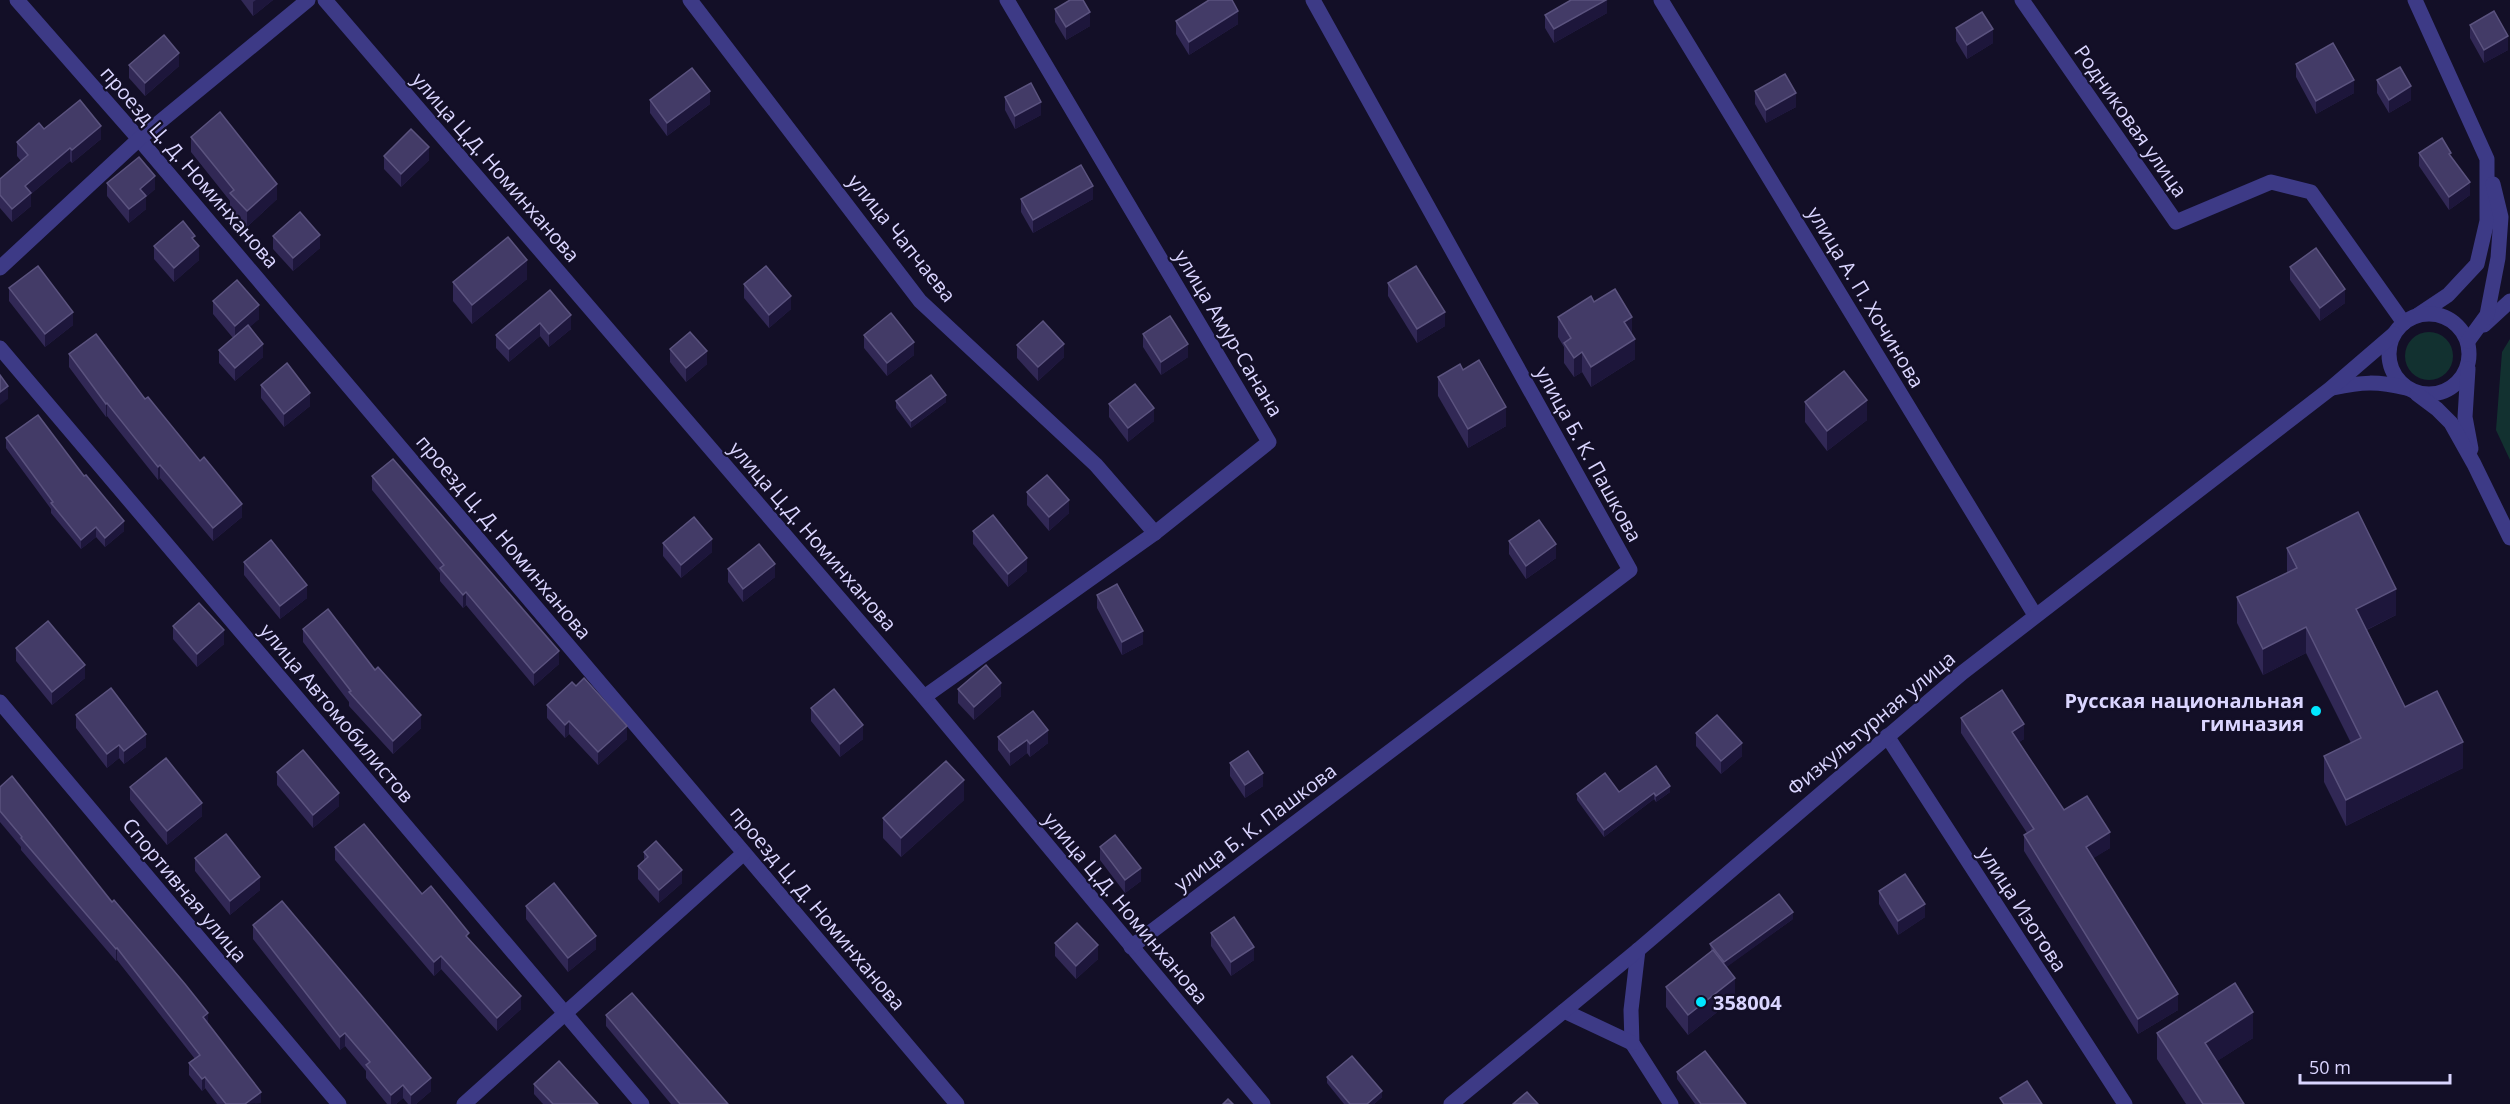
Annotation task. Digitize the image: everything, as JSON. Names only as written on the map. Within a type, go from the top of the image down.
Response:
[{"type":"street","name":"проезд Ц. Д. Номинханова","points":[[17,0],[139,139],[957,1104]]},
{"type":"street","points":[[0,268],[139,139],[308,0]]},
{"type":"street","name":"улица Ц.Д. Номинханова","points":[[325,0],[924,697],[1263,1104]]},
{"type":"street","name":"улица Чапчаева","points":[[690,0],[920,301],[1096,465],[1155,533]]},
{"type":"street","name":"улица Амур-Санана","points":[[924,697],[1155,533],[1269,442],[1007,0]]},
{"type":"street","name":"улица Б. К. Пашкова","points":[[1131,947],[1630,570],[1313,0]]},
{"type":"street","name":"улица А. П. Хочинова","points":[[1661,0],[2035,615]]},
{"type":"street","name":"Родниковая улица","points":[[2022,0],[2176,222],[2271,182],[2311,192],[2405,324]]},
{"type":"street","points":[[2415,0],[2487,159],[2501,217],[2498,258],[2487,315],[2468,341]]},
{"type":"street","name":"Физкультурная улица","points":[[1451,1104],[1638,950],[1887,736],[2035,615],[2330,389],[2405,324],[2448,295],[2477,264],[2487,221],[2487,159]]},
{"type":"street","points":[[2468,341],[2510,300]]},
{"type":"street","points":[[2474,464],[2464,417],[2469,363],[2468,341],[2457,326],[2442,316],[2405,324],[2390,345],[2391,369],[2397,380],[2437,409],[2451,423],[2510,538]]},
{"type":"street","name":"улица Автомобилистов","points":[[0,348],[642,1104]]},
{"type":"street","name":"Физкультурная улица","points":[[2330,389],[2364,382],[2381,382],[2429,395],[2449,390],[2464,376],[2469,363]]},
{"type":"street","name":"Спортивная улица","points":[[0,702],[339,1104]]},
{"type":"street","name":"улица Изотова","points":[[1887,736],[2125,1104]]},
{"type":"street","points":[[464,1104],[744,853]]},
{"type":"street","points":[[1638,950],[1631,1010],[1632,1043],[1671,1104]]},
{"type":"street","points":[[1564,1011],[1632,1043]]},
{"type":"green space","points":[[2429,332],[2446,339],[2453,356],[2446,373],[2429,380],[2412,373],[2405,356],[2412,339]]},
{"type":"green space","points":[[2510,339],[2510,460],[2496,430],[2502,352]]},
{"type":"building","points":[[1070,0],[1083,0],[1090,12],[1066,27],[1055,9]]},
{"type":"building","points":[[1209,0],[1232,0],[1238,11],[1189,42],[1176,21]]},
{"type":"building","points":[[1571,0],[1606,0],[1554,29],[1545,15]]},
{"type":"building","points":[[2494,11],[2508,36],[2484,50],[2470,25]]},
{"type":"building","points":[[1982,12],[1993,29],[1967,45],[1956,28]]},
{"type":"building","points":[[164,35],[179,53],[145,83],[129,65]]},
{"type":"building","points":[[2333,43],[2354,80],[2316,101],[2296,64]]},
{"type":"building","points":[[2400,67],[2411,86],[2389,100],[2377,80]]},
{"type":"building","points":[[692,68],[710,91],[667,123],[650,100]]},
{"type":"building","points":[[1785,74],[1796,93],[1766,110],[1755,91]]},
{"type":"building","points":[[1031,83],[1041,102],[1015,116],[1005,97]]},
{"type":"building","points":[[80,100],[101,126],[72,150],[70,148],[25,186],[31,193],[12,209],[0,195],[0,179],[28,155],[17,142],[39,123],[44,129]]},
{"type":"building","points":[[220,112],[277,184],[247,211],[230,193],[234,190],[191,137]]},
{"type":"building","points":[[411,129],[429,147],[401,174],[384,156]]},
{"type":"building","points":[[2442,138],[2451,153],[2449,154],[2470,182],[2449,197],[2419,153]]},
{"type":"building","points":[[139,157],[155,176],[140,189],[146,196],[129,209],[107,183]]},
{"type":"building","points":[[1081,165],[1093,186],[1033,220],[1021,199]]},
{"type":"building","points":[[300,212],[320,235],[293,258],[273,236]]},
{"type":"building","points":[[183,221],[195,236],[192,238],[199,246],[174,268],[154,246]]},
{"type":"building","points":[[508,237],[527,260],[472,305],[453,282]]},
{"type":"building","points":[[2316,248],[2345,289],[2320,308],[2290,267]]},
{"type":"building","points":[[38,266],[73,312],[45,334],[9,288]]},
{"type":"building","points":[[766,266],[791,296],[769,315],[744,284]]},
{"type":"building","points":[[1416,266],[1445,312],[1417,329],[1388,283]]},
{"type":"building","points":[[237,280],[259,305],[235,326],[213,301]]},
{"type":"building","points":[[1615,289],[1632,317],[1624,322],[1635,339],[1591,367],[1582,352],[1574,358],[1564,343],[1571,338],[1558,317],[1591,296],[1594,302]]},
{"type":"building","points":[[550,290],[571,315],[549,334],[540,323],[509,349],[496,335]]},
{"type":"building","points":[[891,313],[914,342],[887,363],[864,335]]},
{"type":"building","points":[[1170,316],[1188,344],[1161,362],[1143,334]]},
{"type":"building","points":[[1043,321],[1064,344],[1038,367],[1017,345]]},
{"type":"building","points":[[248,325],[263,344],[235,368],[219,350]]},
{"type":"building","points":[[690,332],[707,351],[686,368],[670,349]]},
{"type":"building","points":[[96,334],[145,399],[148,397],[200,461],[204,457],[242,504],[213,528],[160,465],[158,467],[106,404],[69,354]]},
{"type":"building","points":[[1479,360],[1506,407],[1468,429],[1438,377],[1460,364],[1463,370]]},
{"type":"building","points":[[287,363],[310,393],[284,414],[261,385]]},
{"type":"building","points":[[1844,371],[1867,400],[1827,431],[1805,402]]},
{"type":"building","points":[[0,375],[8,386],[0,392]]},
{"type":"building","points":[[931,375],[946,395],[911,421],[896,401]]},
{"type":"building","points":[[1135,384],[1154,408],[1128,428],[1109,404]]},
{"type":"building","points":[[38,415],[84,476],[86,475],[124,521],[105,538],[96,527],[81,540],[51,503],[53,502],[6,438]]},
{"type":"building","points":[[393,459],[559,651],[534,673],[466,592],[463,595],[440,568],[444,565],[372,476]]},
{"type":"building","points":[[1047,475],[1069,500],[1049,517],[1027,492]]},
{"type":"building","points":[[2358,512],[2396,589],[2356,609],[2405,707],[2437,691],[2463,742],[2346,800],[2324,756],[2361,738],[2306,627],[2263,649],[2237,597],[2297,568],[2287,548]]},
{"type":"building","points":[[993,515],[1027,558],[1008,574],[973,531]]},
{"type":"building","points":[[694,517],[712,539],[681,565],[663,543]]},
{"type":"building","points":[[1539,520],[1556,544],[1526,566],[1509,541]]},
{"type":"building","points":[[271,540],[307,585],[280,606],[244,562]]},
{"type":"building","points":[[759,544],[775,564],[743,589],[728,569]]},
{"type":"building","points":[[1117,584],[1143,631],[1122,642],[1097,595]]},
{"type":"building","points":[[199,603],[224,630],[197,654],[173,626]]},
{"type":"building","points":[[328,609],[375,670],[378,667],[421,715],[393,741],[349,692],[351,691],[303,629]]},
{"type":"building","points":[[48,621],[85,665],[52,692],[16,648]]},
{"type":"building","points":[[986,665],[1001,683],[974,707],[958,689]]},
{"type":"building","points":[[584,678],[627,726],[598,752],[569,721],[565,725],[547,705],[572,682],[576,686]]},
{"type":"building","points":[[111,688],[146,734],[124,751],[119,745],[107,754],[76,715]]},
{"type":"building","points":[[834,689],[863,725],[840,744],[811,708]]},
{"type":"building","points":[[2002,690],[2024,724],[2012,732],[2064,810],[2087,796],[2110,832],[2086,847],[2178,994],[2138,1019],[2024,835],[2034,829],[1961,718]]},
{"type":"building","points":[[1033,711],[1048,730],[1030,744],[1027,740],[1010,752],[998,737]]},
{"type":"building","points":[[1717,715],[1742,743],[1721,761],[1696,733]]},
{"type":"building","points":[[303,750],[339,793],[313,815],[277,772]]},
{"type":"building","points":[[1248,751],[1263,773],[1245,785],[1230,763]]},
{"type":"building","points":[[166,758],[202,803],[167,831],[130,787]]},
{"type":"building","points":[[946,761],[964,780],[901,838],[883,818]]},
{"type":"building","points":[[1656,766],[1670,786],[1656,796],[1654,793],[1604,830],[1577,794],[1605,773],[1619,792]]},
{"type":"building","points":[[12,776],[112,902],[114,900],[208,1013],[203,1017],[261,1092],[245,1104],[226,1104],[205,1077],[202,1079],[189,1063],[200,1055],[117,948],[0,811],[0,787]]},
{"type":"building","points":[[364,824],[422,894],[431,886],[469,933],[466,936],[521,996],[497,1018],[441,956],[434,962],[335,847]]},
{"type":"building","points":[[226,834],[260,877],[230,901],[195,858]]},
{"type":"building","points":[[1115,835],[1141,868],[1125,880],[1100,847]]},
{"type":"building","points":[[656,841],[682,870],[659,890],[638,866],[648,857],[644,852]]},
{"type":"building","points":[[1905,874],[1925,904],[1898,921],[1879,891]]},
{"type":"building","points":[[554,883],[596,936],[568,958],[526,906]]},
{"type":"building","points":[[1779,894],[1793,912],[1724,962],[1710,944]]},
{"type":"building","points":[[282,901],[431,1078],[411,1095],[403,1085],[391,1095],[366,1065],[370,1062],[345,1033],[340,1037],[253,925]]},
{"type":"building","points":[[1234,917],[1254,947],[1231,962],[1211,933]]},
{"type":"building","points":[[1077,923],[1098,945],[1076,966],[1055,943]]},
{"type":"building","points":[[1713,950],[1735,978],[1688,1015],[1666,987]]},
{"type":"building","points":[[2235,983],[2253,1012],[2205,1043],[2244,1104],[2203,1104],[2157,1033]]},
{"type":"building","points":[[632,993],[728,1104],[680,1104],[606,1015]]},
{"type":"building","points":[[1705,1051],[1746,1104],[1701,1104],[1677,1072]]},
{"type":"building","points":[[1352,1056],[1382,1091],[1367,1104],[1350,1104],[1327,1077]]},
{"type":"building","points":[[559,1061],[598,1104],[553,1104],[534,1084]]},
{"type":"building","points":[[2027,1081],[2042,1104],[2004,1104],[2000,1098]]},
{"type":"building","points":[[1527,1092],[1538,1104],[1513,1104]]},
{"type":"building","points":[[1228,1099],[1233,1104],[1223,1104]]},
{"type":"place","name":"Русская национальная гимназия","points":[[2316,711]]},
{"type":"place","name":"358004","points":[[1701,1002]]}]
